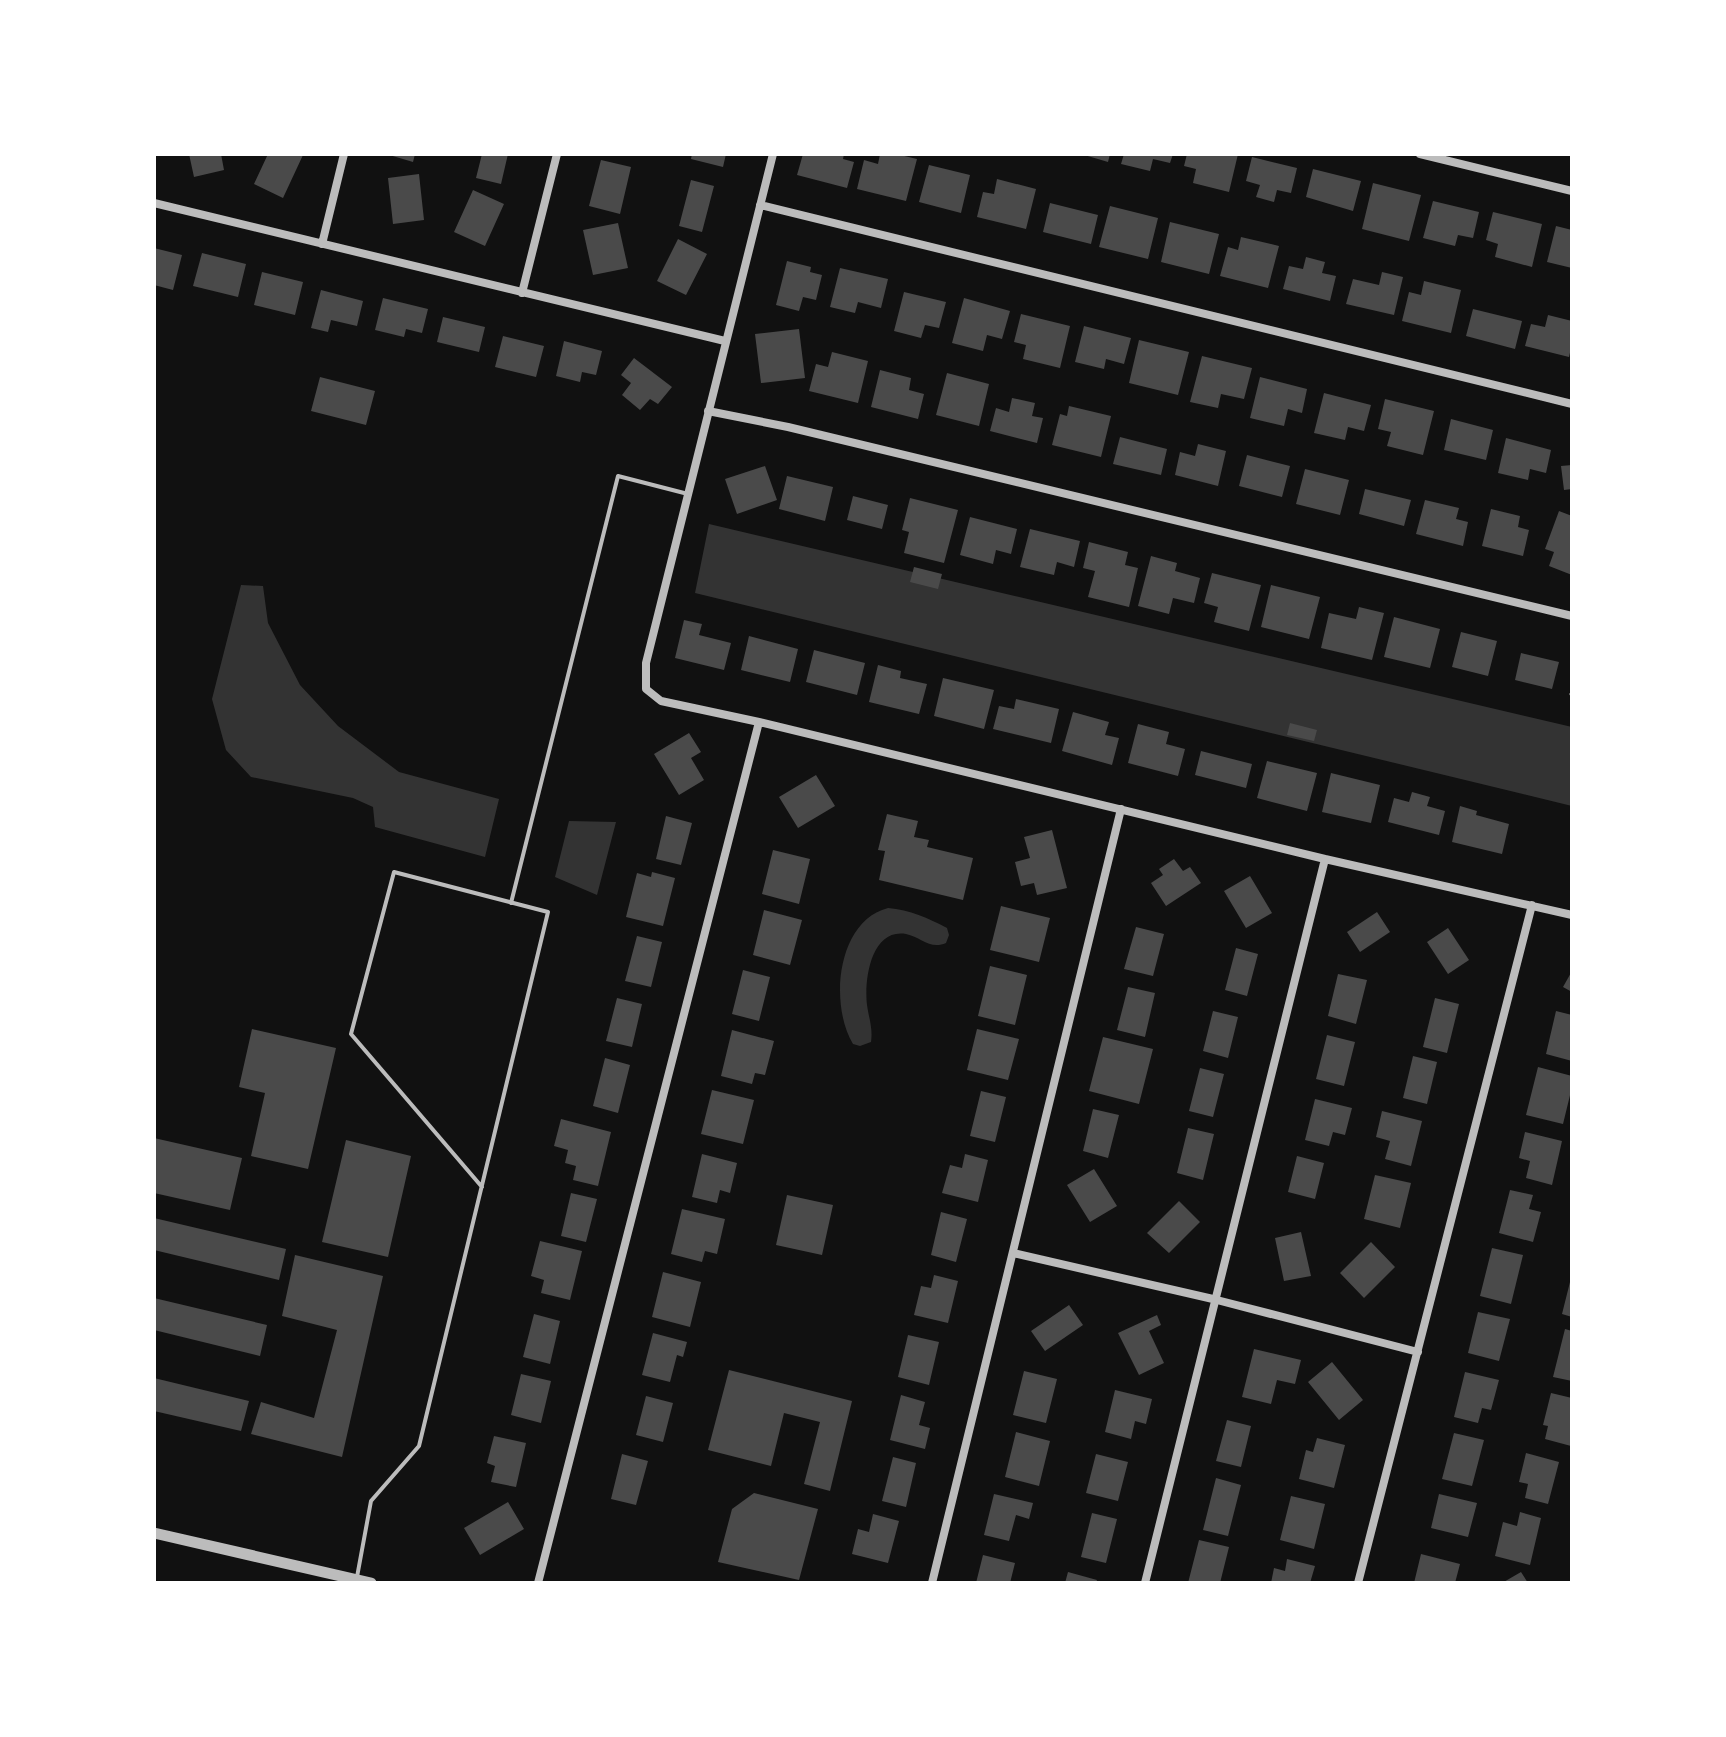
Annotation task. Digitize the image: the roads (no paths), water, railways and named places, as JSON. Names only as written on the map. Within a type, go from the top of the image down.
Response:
[{"type":"street","points":[[322,244],[344,154]]},
{"type":"street","points":[[522,293],[557,154]]},
{"type":"street","points":[[773,154],[646,663],[646,689],[661,701],[1572,915]]},
{"type":"street","points":[[1420,154],[1572,191]]},
{"type":"street","points":[[154,203],[725,341]]},
{"type":"street","points":[[760,205],[1572,404]]},
{"type":"street","points":[[708,411],[804,431],[1572,616]]},
{"type":"street","points":[[538,1583],[759,722]]},
{"type":"street","points":[[932,1583],[1121,809]]},
{"type":"street","points":[[1145,1583],[1213,1299],[1325,859]]},
{"type":"street","points":[[1358,1583],[1532,905]]},
{"type":"street","points":[[1013,1253],[1213,1299],[1418,1352]]},
{"type":"street","points":[[154,1533],[371,1583]]},
{"type":"lane","points":[[511,903],[618,476],[688,494]]},
{"type":"lane","points":[[357,1579],[371,1501],[419,1446],[482,1187],[548,912],[394,872],[351,1034],[482,1187]]}]
